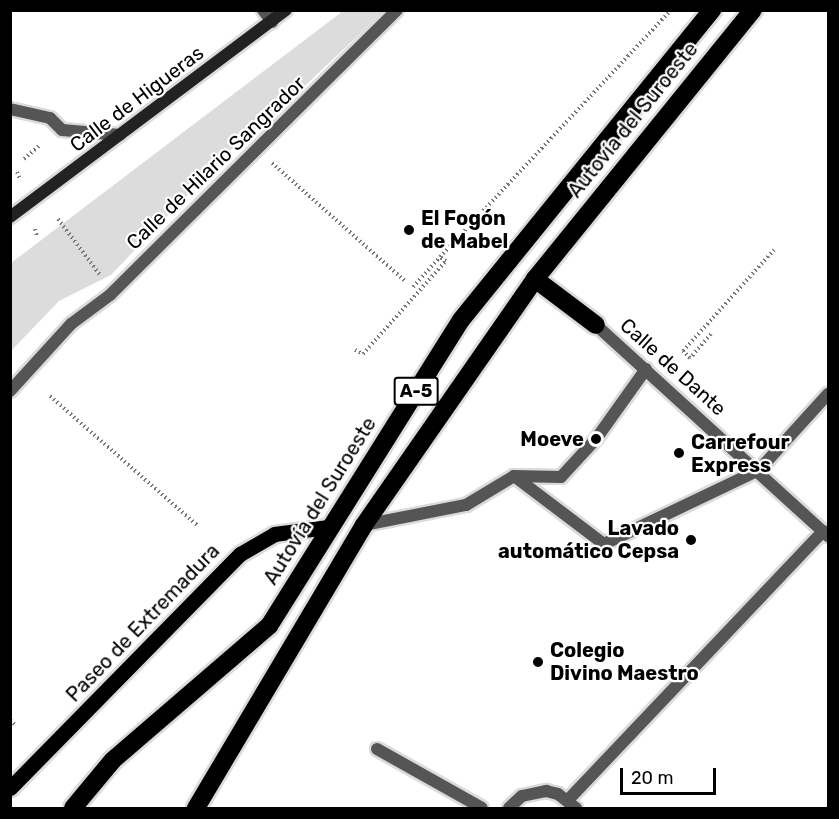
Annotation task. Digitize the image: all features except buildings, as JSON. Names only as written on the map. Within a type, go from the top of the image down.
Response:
[{"type":"highway","name":"Autovía del Suroeste","points":[[73,808],[113,760],[269,626],[327,527],[461,320],[712,10]]},
{"type":"highway","name":"Autovía del Suroeste","points":[[196,808],[364,525],[535,279],[753,10]]},
{"type":"highway","points":[[535,279],[596,325]]},
{"type":"main road","name":"Calle de Higueras","points":[[10,217],[286,10]]},
{"type":"main road","name":"Paseo de Extremadura","points":[[10,788],[240,554],[274,534],[327,527]]},
{"type":"street","points":[[263,10],[272,22]]},
{"type":"street","name":"Calle de Hilario Sangrador","points":[[10,391],[71,324],[110,295],[397,10]]},
{"type":"street","points":[[10,110],[50,118],[62,130],[120,135]]},
{"type":"street","name":"Calle de Dante","points":[[596,325],[759,470],[826,534]]},
{"type":"street","points":[[364,525],[466,505],[514,476],[561,477],[596,439],[646,369]]},
{"type":"street","points":[[514,476],[604,544],[759,470],[828,394]]},
{"type":"street","points":[[509,808],[533,792],[552,792],[572,804],[826,534]]},
{"type":"street","points":[[377,748],[482,808]]},
{"type":"path","points":[[413,287],[671,10]]},
{"type":"path","points":[[24,159],[40,145]]},
{"type":"path","points":[[270,161],[406,282]]},
{"type":"path","points":[[17,172],[20,180]]},
{"type":"path","points":[[58,219],[102,279]]},
{"type":"path","points":[[35,230],[37,236]]},
{"type":"path","points":[[711,334],[690,357],[683,351],[774,250]]},
{"type":"path","points":[[355,350],[363,354],[446,261],[441,257]]},
{"type":"path","points":[[50,396],[197,525]]},
{"type":"path","points":[[10,720],[15,725]]},
{"type":"shaded area","points":[[343,11],[384,11],[270,119],[228,152],[111,275],[59,301],[11,351],[11,263]]},
{"type":"place","name":"El Fogón de Mabel","points":[[409,230]]},
{"type":"place","name":"Moeve","points":[[596,439]]},
{"type":"place","name":"Carrefour Express","points":[[679,453]]},
{"type":"place","name":"Lavado automático Cepsa","points":[[691,540]]},
{"type":"place","name":"Colegio Divino Maestro","points":[[538,662]]}]
